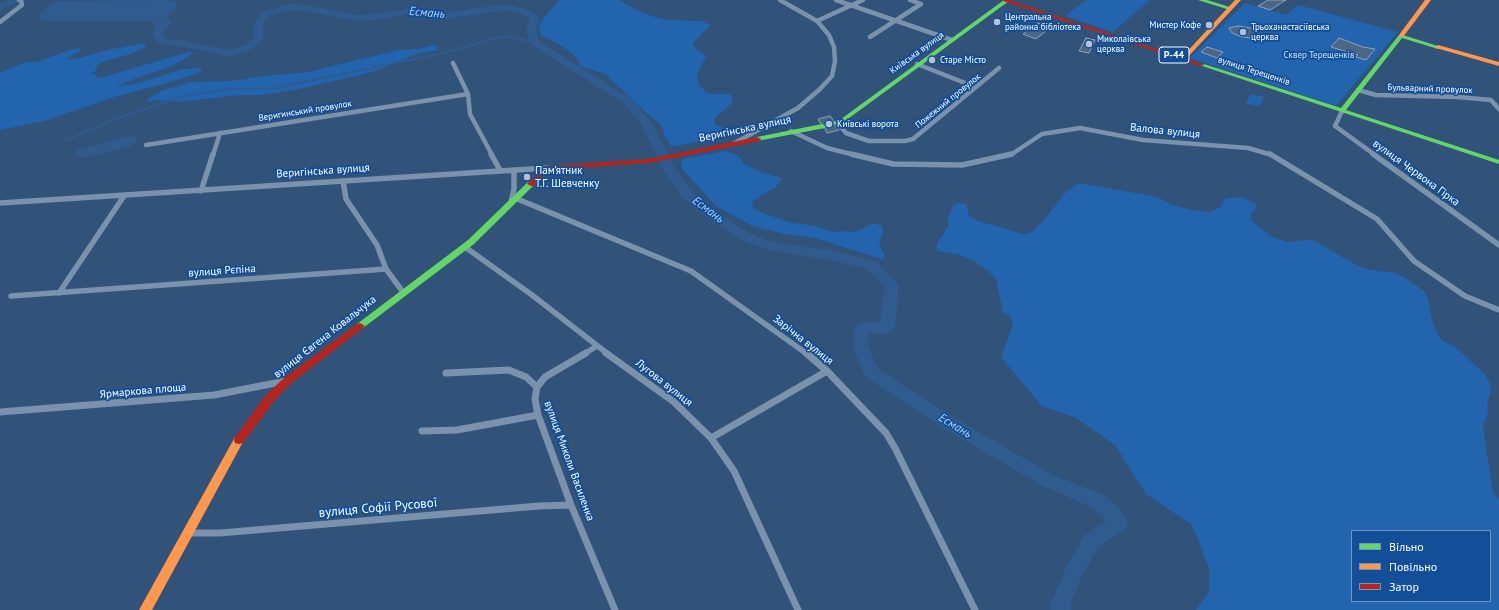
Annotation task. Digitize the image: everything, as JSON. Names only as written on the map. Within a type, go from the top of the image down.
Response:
[{"type":"street","points":[[0,22],[22,5],[21,0],[19,0]]},
{"type":"street","points":[[732,145],[798,108],[820,90],[832,76],[835,61],[834,47],[829,35],[817,21],[780,0]]},
{"type":"street","points":[[836,0],[952,40]]},
{"type":"street","points":[[817,21],[863,0]]},
{"type":"street","points":[[870,37],[921,4],[910,0]]},
{"type":"street","name":"Київська вулиця","points":[[837,123],[1005,0]]},
{"type":"street","name":"вулиця Терещенків","points":[[1005,0],[1499,162]]},
{"type":"street","points":[[1200,0],[1230,8]]},
{"type":"street","points":[[1184,58],[1238,0]]},
{"type":"street","points":[[1342,111],[1428,0]]},
{"type":"street","points":[[1401,36],[1499,64]]},
{"type":"street","points":[[453,63],[468,94],[470,114],[500,170]]},
{"type":"street","points":[[917,64],[976,87]]},
{"type":"street","name":"Пожежний провулок","points":[[837,123],[846,133],[869,141],[906,141],[913,139],[1000,68]]},
{"type":"street","name":"Бульварний провулок","points":[[1358,90],[1376,96],[1458,97],[1491,100],[1499,109]]},
{"type":"street","name":"Веригинський провулок","points":[[146,145],[468,94]]},
{"type":"street","name":"вулиця Червона Гірка","points":[[1342,111],[1335,126],[1499,245]]},
{"type":"street","name":"Веригінська вулиця","points":[[0,203],[648,161],[732,145],[791,131],[822,126]]},
{"type":"street","name":"Валова вулиця","points":[[791,131],[828,148],[893,164],[962,165],[1012,154],[1042,134],[1080,128],[1143,140],[1248,148],[1272,154],[1377,219],[1414,261],[1458,292],[1464,296],[1499,310]]},
{"type":"street","points":[[201,191],[220,133]]},
{"type":"street","name":"вулиця Євгена Ковальчука","points":[[146,610],[236,444],[270,398],[287,381],[465,246],[547,168]]},
{"type":"street","points":[[513,200],[514,170]]},
{"type":"street","points":[[343,181],[346,199],[377,245],[386,269],[403,292]]},
{"type":"street","points":[[58,293],[124,196]]},
{"type":"street","name":"Зарічна вулиця","points":[[513,200],[660,257],[691,271],[806,353],[827,371],[886,433],[896,448],[975,610]]},
{"type":"street","name":"Лугова вулиця","points":[[465,246],[674,402],[712,438],[734,471],[798,610]]},
{"type":"street","name":"вулиця Рєпіна","points":[[11,296],[386,269]]},
{"type":"street","points":[[446,373],[509,370],[526,377],[537,387],[545,377],[597,346]]},
{"type":"street","points":[[712,438],[827,371]]},
{"type":"street","name":"Ярмаркова площа","points":[[0,412],[214,395],[287,381]]},
{"type":"street","name":"вулиця Миколи Василенка","points":[[537,387],[535,399],[538,415],[571,505],[615,610]]},
{"type":"street","points":[[422,431],[457,430],[538,415]]},
{"type":"street","name":"вулиця Софії Русової","points":[[187,533],[220,533],[531,506],[571,505]]},
{"type":"green space","points":[[560,0],[620,0],[636,10],[655,17],[667,20],[701,21],[711,25],[693,44],[694,47],[706,56],[697,75],[697,79],[700,86],[707,93],[729,94],[733,97],[731,104],[715,118],[714,123],[724,129],[726,134],[706,140],[671,147],[663,135],[664,131],[659,123],[605,74],[580,66],[579,62],[572,53],[550,39],[541,36],[539,28],[543,18]]},
{"type":"green space","points":[[1086,0],[1150,0],[1113,32],[1065,16]]},
{"type":"green space","name":"Сквер Терещенків","points":[[1245,3],[1286,15],[1298,5],[1398,32],[1336,106],[1190,58]]},
{"type":"green space","points":[[147,44],[144,48],[130,54],[100,63],[96,67],[97,70],[91,73],[98,76],[96,79],[189,52],[194,53],[172,66],[115,87],[139,83],[182,69],[202,68],[201,71],[171,82],[114,97],[44,121],[0,130],[0,73],[23,63],[36,62],[73,49],[80,48],[81,51],[69,57],[67,60],[112,49]]},
{"type":"green space","points":[[434,45],[438,46],[437,50],[417,54],[372,72],[299,89],[264,95],[241,95],[177,102],[156,100],[147,102],[148,99],[161,91],[191,82],[230,81],[308,72],[399,50],[418,49]]},
{"type":"green space","points":[[1251,94],[1262,96],[1264,98],[1259,106],[1247,104],[1246,102]]},
{"type":"green space","points":[[725,151],[738,155],[743,163],[760,172],[782,178],[776,187],[753,201],[752,207],[758,211],[788,222],[815,226],[833,232],[855,232],[874,223],[882,226],[883,232],[879,243],[884,254],[884,260],[815,238],[785,234],[752,226],[715,205],[681,167],[682,159]]},
{"type":"green space","points":[[1078,183],[1158,197],[1172,205],[1192,210],[1211,212],[1222,206],[1223,201],[1226,198],[1242,197],[1256,204],[1255,210],[1251,213],[1251,220],[1270,236],[1288,242],[1313,240],[1356,265],[1366,269],[1394,273],[1404,277],[1424,291],[1428,299],[1432,320],[1437,333],[1443,341],[1454,346],[1485,374],[1490,384],[1491,391],[1487,404],[1488,412],[1483,426],[1493,493],[1499,500],[1499,610],[1196,610],[1209,592],[1209,568],[1192,525],[1146,494],[1115,445],[1076,418],[1042,406],[1001,357],[1013,325],[1011,318],[1003,312],[996,279],[987,270],[970,259],[957,254],[937,251],[937,243],[948,227],[948,216],[952,207],[958,203],[966,204],[969,216],[975,220],[1023,234],[1030,233],[1044,220],[1065,193]]},
{"type":"shaded area","points":[[57,1],[175,1],[178,7],[167,18],[172,21],[162,34],[158,35],[156,32],[157,26],[150,21],[44,21],[38,17],[49,4]]},
{"type":"shaded area","points":[[131,136],[136,137],[137,139],[135,143],[128,147],[86,157],[79,157],[73,154],[77,150]]},
{"type":"building","points":[[1268,0],[1286,0],[1270,10],[1258,6]]},
{"type":"building","points":[[1038,23],[1051,27],[1036,39],[1023,34]]},
{"type":"building","name":"Трьоханастасіївська церква","points":[[1238,26],[1251,28],[1258,36],[1251,38],[1242,37],[1232,33],[1229,28]]},
{"type":"building","name":"Миколаївська церква","points":[[1086,38],[1095,40],[1089,53],[1079,51]]},
{"type":"building","points":[[1339,38],[1363,47],[1375,49],[1366,60],[1356,57],[1358,55],[1331,47]]},
{"type":"building","points":[[1207,47],[1223,52],[1217,58],[1201,52]]},
{"type":"building","name":"Київські ворота","points":[[830,116],[833,120],[832,125],[836,126],[839,130],[827,133],[825,129],[827,126],[820,123],[818,119]]},
{"type":"waterway","points":[[0,7],[18,0]]},
{"type":"waterway","name":"Есмань","points":[[158,0],[162,6],[161,25],[158,35],[163,42],[185,44],[226,53],[235,52],[251,46],[258,39],[258,25],[265,14],[288,7],[299,7],[359,18],[375,17],[409,11],[438,17],[491,9],[511,8],[527,13],[535,18],[531,29],[534,42],[627,101],[646,123],[668,168],[688,195],[715,217],[744,236],[773,247],[830,255],[873,265],[892,286],[887,328],[862,328],[860,345],[871,373],[949,423],[1047,480],[1095,500],[1108,510],[1119,523],[1092,541],[1075,569],[1060,605],[1061,610]]},
{"type":"waterway","points":[[66,140],[119,118],[180,97],[227,89],[275,88],[443,53],[504,36],[534,42]]},
{"type":"tunnel","points":[[822,126],[835,123]]},
{"type":"traffic: fast","points":[[1201,0],[1230,8]]},
{"type":"traffic: fast","points":[[835,123],[843,120],[1006,1]]},
{"type":"traffic: fast","points":[[1202,65],[1342,111],[1401,36],[1438,47]]},
{"type":"traffic: fast","points":[[1342,111],[1499,162]]},
{"type":"traffic: fast","points":[[757,139],[822,126]]},
{"type":"traffic: fast","points":[[360,326],[471,242],[531,184]]},
{"type":"traffic: slow","points":[[1184,58],[1238,0]]},
{"type":"traffic: slow","points":[[1401,36],[1428,0]]},
{"type":"traffic: slow","points":[[1438,47],[1499,64]]},
{"type":"traffic: slow","points":[[145,610],[239,440]]},
{"type":"traffic: jam","points":[[1003,0],[1202,65]]},
{"type":"traffic: jam","points":[[531,184],[547,168],[648,161],[757,139]]},
{"type":"traffic: jam","points":[[239,440],[270,398],[287,381],[360,326]]},
{"type":"place","name":"Центральна районна бібліотека","points":[[997,22]]},
{"type":"place","name":"Мистер Кофе","points":[[1209,25]]},
{"type":"place","name":"Трьоханастасіївська церква","points":[[1243,32]]},
{"type":"place","name":"Миколаївська церква","points":[[1089,44]]},
{"type":"place","name":"Старе Місто","points":[[932,60]]},
{"type":"place","name":"Київські ворота","points":[[829,124]]},
{"type":"place","name":"Пам’ятник Т.Г. Шевченку","points":[[527,177]]}]
